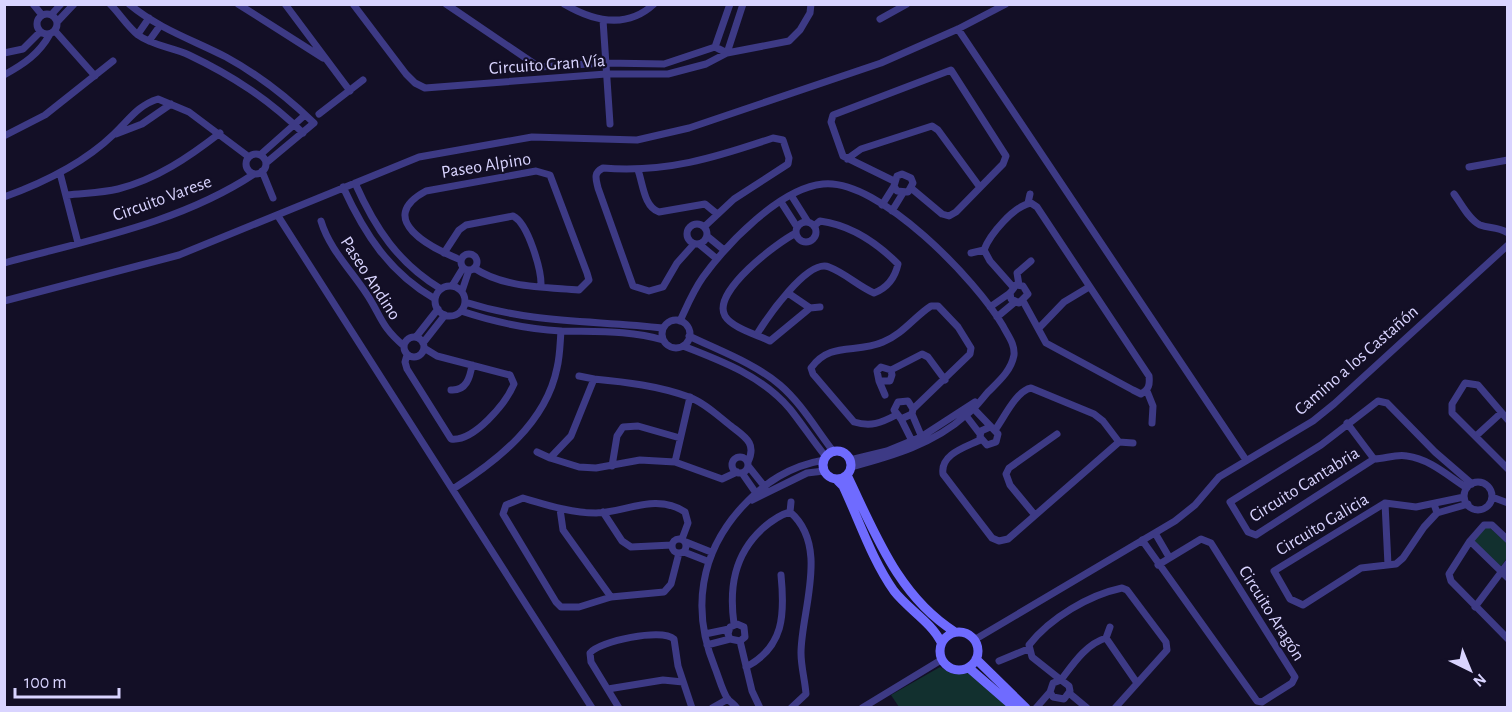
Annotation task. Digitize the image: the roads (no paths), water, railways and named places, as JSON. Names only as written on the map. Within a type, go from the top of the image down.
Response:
[{"type":"street","points":[[33,4],[42,15]]},
{"type":"street","points":[[42,15],[52,14],[61,4]]},
{"type":"street","points":[[4,75],[27,62],[42,48],[58,21],[74,4]]},
{"type":"street","points":[[110,4],[138,34],[149,42],[182,52],[232,76],[266,99],[303,132]]},
{"type":"street","points":[[238,4],[327,61]]},
{"type":"street","points":[[285,4],[350,91]]},
{"type":"street","name":"Circuito Gran Vía","points":[[353,4],[406,74],[415,83],[425,88],[606,74],[668,74],[706,64],[727,53],[789,41],[800,30],[810,13],[811,4]]},
{"type":"street","points":[[446,4],[539,67],[540,79]]},
{"type":"street","points":[[564,4],[603,20],[617,22],[631,18],[654,4]]},
{"type":"street","points":[[730,4],[715,47],[727,53],[743,4]]},
{"type":"street","points":[[880,19],[907,4]]},
{"type":"street","points":[[4,301],[179,255],[419,157],[532,137],[637,140],[689,128],[881,63],[958,29],[1006,4]]},
{"type":"street","points":[[135,6],[159,27],[224,56],[258,76],[314,123],[266,163],[262,171],[273,198]]},
{"type":"street","points":[[52,14],[58,21]]},
{"type":"street","points":[[40,32],[37,23],[42,15]]},
{"type":"street","points":[[138,34],[149,18]]},
{"type":"street","points":[[603,20],[610,124]]},
{"type":"street","points":[[149,42],[159,27]]},
{"type":"street","points":[[958,29],[1246,460]]},
{"type":"street","points":[[4,53],[23,49],[40,32],[52,32],[95,76]]},
{"type":"street","name":"Circuito Gran Vía","points":[[539,67],[606,63],[664,64],[715,47]]},
{"type":"street","points":[[4,136],[45,115],[113,61]]},
{"type":"street","points":[[903,193],[894,184],[848,159],[839,149],[831,122],[833,115],[951,70],[1006,156],[1003,164],[956,212],[949,216],[942,214],[911,188]]},
{"type":"street","points":[[319,114],[363,80]]},
{"type":"street","points":[[4,197],[60,173],[114,135],[150,102],[158,99],[189,112],[220,133],[249,157],[260,155],[305,115]]},
{"type":"street","points":[[114,135],[142,124],[171,104]]},
{"type":"street","points":[[848,159],[861,149],[932,126],[938,130],[979,186]]},
{"type":"street","points":[[67,195],[117,190],[150,178],[187,158],[220,133]]},
{"type":"street","points":[[704,227],[716,213],[760,180],[788,164],[789,158],[783,140],[773,138],[699,162],[638,170],[603,168],[595,176],[633,286],[649,291],[663,287],[676,263],[707,236]]},
{"type":"street","points":[[260,155],[266,163]]},
{"type":"street","points":[[249,157],[245,165],[254,174]]},
{"type":"street","points":[[1469,167],[1508,160]]},
{"type":"street","points":[[638,170],[653,210],[659,212],[705,204],[716,213]]},
{"type":"street","name":"Circuito Varese","points":[[4,263],[134,227],[185,209],[234,187],[262,171]]},
{"type":"street","name":"Paseo Alpino","points":[[536,171],[544,172],[553,178],[589,280],[579,290],[541,287],[493,279],[444,253],[420,239],[408,225],[404,215],[405,207],[415,196],[426,191],[536,171]]},
{"type":"street","points":[[60,173],[78,243]]},
{"type":"street","points":[[882,205],[902,174],[907,174],[911,178],[911,188]]},
{"type":"street","points":[[355,183],[384,240],[419,276],[441,289]]},
{"type":"street","points":[[680,321],[702,279],[724,250],[745,229],[781,202],[814,185],[834,184],[851,189],[882,205],[936,246],[966,275],[997,317],[1014,345],[1014,355],[1006,374],[964,414],[923,440],[849,468],[836,479]]},
{"type":"street","points":[[343,188],[375,247],[412,286],[435,299],[438,309],[445,315],[453,315],[461,311],[465,302],[462,291],[467,267]]},
{"type":"street","points":[[892,211],[903,193],[911,188]]},
{"type":"street","points":[[1028,203],[1030,194]]},
{"type":"street","points":[[1454,194],[1474,220],[1481,225],[1497,226],[1508,232]]},
{"type":"street","points":[[781,202],[802,241],[807,242],[815,236],[811,224],[791,195]]},
{"type":"street","points":[[1028,203],[1037,207],[1149,376],[1150,384],[1141,394],[1046,343],[1039,328],[1019,302],[1014,288],[990,261],[984,250],[987,240],[1021,206],[1028,203]]},
{"type":"street","points":[[278,216],[592,708]]},
{"type":"street","points":[[444,253],[459,230],[466,225],[513,216],[523,226],[542,273],[541,287]]},
{"type":"street","name":"Paseo Andino","points":[[321,221],[325,234],[368,295],[381,324],[404,346],[407,355],[405,362],[407,369],[448,437],[453,440],[490,419],[504,403],[514,384],[510,375],[437,356],[416,338],[409,338],[404,346]]},
{"type":"street","points":[[757,334],[773,309],[806,274],[817,267],[827,265],[874,293],[882,290],[895,276],[898,264],[863,237],[840,223],[820,221],[797,230],[774,245],[730,291],[723,306],[728,320],[770,341],[810,308],[820,307]]},
{"type":"street","points":[[717,259],[687,237],[690,228],[698,224],[704,227],[707,236],[724,250]]},
{"type":"street","name":"Camino a los Castañón","points":[[974,640],[1155,533],[1195,505],[1219,477],[1312,421],[1334,404],[1508,245]]},
{"type":"street","points":[[971,254],[984,250]]},
{"type":"street","points":[[990,307],[1014,288],[1017,273],[1031,261]]},
{"type":"street","points":[[435,299],[441,289],[452,286],[467,267]]},
{"type":"street","points":[[452,286],[462,291]]},
{"type":"street","points":[[1039,328],[1064,302],[1089,287]]},
{"type":"street","points":[[997,317],[1026,298],[1026,289],[1014,288]]},
{"type":"street","points":[[788,293],[810,308]]},
{"type":"street","points":[[465,302],[540,320],[618,323],[663,328]]},
{"type":"street","points":[[931,306],[938,306],[958,327],[971,348],[970,354],[912,412],[879,424],[864,425],[854,422],[813,374],[811,368],[820,355],[828,351],[862,348],[885,341],[900,333],[931,306]]},
{"type":"street","name":"Paseo Andino","points":[[416,338],[438,309]]},
{"type":"street","points":[[461,311],[501,323],[561,331],[644,335],[663,340],[671,347],[683,346],[736,368],[758,380],[789,408],[828,456]]},
{"type":"street","points":[[407,355],[419,356],[423,346],[445,315]]},
{"type":"street","points":[[663,340],[663,328],[668,323],[680,321]]},
{"type":"street","points":[[680,321],[688,329],[689,336],[683,346]]},
{"type":"street","points":[[453,489],[504,453],[534,418],[546,400],[557,369],[561,331]]},
{"type":"street","points":[[689,336],[740,359],[780,385],[795,400],[828,456],[825,471]]},
{"type":"street","points":[[885,395],[877,371],[881,367],[891,370],[922,354],[928,357],[945,380]]},
{"type":"street","points":[[451,390],[460,389],[466,384],[471,365]]},
{"type":"street","points":[[537,452],[579,467],[612,466],[640,460],[675,462],[722,479],[739,473],[748,464],[752,453],[750,441],[690,397],[633,382],[579,376]]},
{"type":"street","points":[[550,458],[571,436],[594,379]]},
{"type":"street","points":[[1506,465],[1451,409],[1465,383],[1478,385],[1508,420]]},
{"type":"street","points":[[1119,442],[1103,421],[1094,414],[1031,388],[1025,389],[992,428],[952,454],[942,467],[943,474],[992,538],[999,541],[1008,539],[1119,442],[1133,443]]},
{"type":"street","points":[[1147,390],[1153,406],[1152,423]]},
{"type":"street","points":[[675,462],[690,397]]},
{"type":"street","points":[[913,444],[895,405],[903,400],[908,401],[923,440]]},
{"type":"street","name":"Circuito Cantabria","points":[[1383,401],[1469,486],[1427,462],[1407,456],[1374,459],[1258,534],[1248,532],[1230,502],[1321,445],[1373,404],[1383,401]]},
{"type":"street","points":[[964,414],[987,445],[996,442],[998,434],[972,407]]},
{"type":"street","points":[[1476,436],[1501,413]]},
{"type":"street","name":"Circuito Cantabria","points":[[1347,423],[1374,459]]},
{"type":"street","points":[[612,466],[617,436],[623,427],[638,426],[680,438]]},
{"type":"street","points":[[1034,514],[1010,485],[1006,474],[1009,468],[1057,434]]},
{"type":"street","points":[[1427,462],[1435,452]]},
{"type":"street","points":[[712,708],[731,705],[707,645],[705,634],[701,588],[711,552],[721,533],[744,504],[790,470],[828,456],[846,454],[849,468],[896,573],[924,608],[955,632],[966,633],[974,640],[978,649],[976,659],[969,668],[953,670],[941,660]]},
{"type":"street","points":[[757,495],[732,465],[734,460],[741,456],[766,489]]},
{"type":"street","points":[[766,489],[807,473],[825,471],[836,479],[843,486],[883,573],[895,592],[937,633],[941,642],[941,660]]},
{"type":"street","points":[[1466,500],[1469,486],[1486,484],[1492,497],[1508,503]]},
{"type":"street","points":[[1466,500],[1475,509],[1483,510],[1489,505],[1492,497]]},
{"type":"street","points":[[523,498],[560,509],[603,512],[643,502],[679,508],[688,518],[682,552],[671,584],[664,592],[611,597],[579,607],[561,607],[503,514],[506,505],[523,498]]},
{"type":"street","points":[[1388,565],[1403,558],[1424,527],[1437,513],[1466,500]]},
{"type":"street","name":"Circuito Galicia","points":[[1385,503],[1388,565],[1361,568],[1303,605],[1290,599],[1274,571],[1385,503],[1416,507],[1466,500]]},
{"type":"street","points":[[791,502],[790,512],[803,533],[812,573],[801,654],[809,696],[791,708]]},
{"type":"street","points":[[1434,504],[1437,513]]},
{"type":"street","points":[[560,509],[563,531],[611,597]]},
{"type":"street","points":[[603,512],[622,541],[631,548],[672,544],[677,539],[711,552]]},
{"type":"street","points":[[730,639],[732,583],[745,549],[768,524],[782,514],[790,512]]},
{"type":"street","points":[[1508,540],[1492,525],[1484,525],[1470,541],[1449,574],[1451,580],[1475,607],[1508,639]]},
{"type":"street","points":[[1155,533],[1169,557]]},
{"type":"street","name":"Circuito Aragón","points":[[1142,540],[1158,565],[1257,701],[1262,702],[1292,683],[1295,677],[1210,543],[1201,539],[1158,565]]},
{"type":"street","points":[[1470,541],[1508,578]]},
{"type":"street","points":[[672,544],[674,552],[682,552],[707,561]]},
{"type":"street","points":[[1475,607],[1508,563]]},
{"type":"street","points":[[746,667],[759,660],[777,641],[782,611],[781,575]]},
{"type":"street","points":[[999,661],[1028,649],[1033,639],[1050,624],[1089,599],[1119,585],[1131,594],[1166,642],[1167,650],[1115,708]]},
{"type":"street","points":[[705,634],[731,626],[741,625],[745,630],[745,637],[740,641],[730,639],[707,645]]},
{"type":"street","points":[[1106,638],[1110,627]]},
{"type":"street","points":[[941,642],[955,632]]},
{"type":"street","points":[[620,708],[591,662],[590,653],[595,647],[626,638],[666,634],[674,639],[682,682],[692,708]]},
{"type":"street","points":[[1106,638],[1137,683]]},
{"type":"street","points":[[1036,708],[1050,692],[1053,683],[1061,680],[1078,658],[1099,640],[1106,638]]},
{"type":"street","points":[[740,641],[760,708]]},
{"type":"street","points":[[1028,649],[1032,657],[1069,686],[1069,693],[1052,708]]},
{"type":"street","points":[[1167,650],[1176,653]]},
{"type":"street","points":[[976,659],[1026,708]]},
{"type":"street","points":[[862,708],[941,660]]},
{"type":"street","points":[[969,668],[1016,708]]},
{"type":"street","points":[[608,689],[654,681],[682,682]]},
{"type":"street","points":[[1050,692],[1059,700]]},
{"type":"street","points":[[1069,693],[1087,708]]}]
